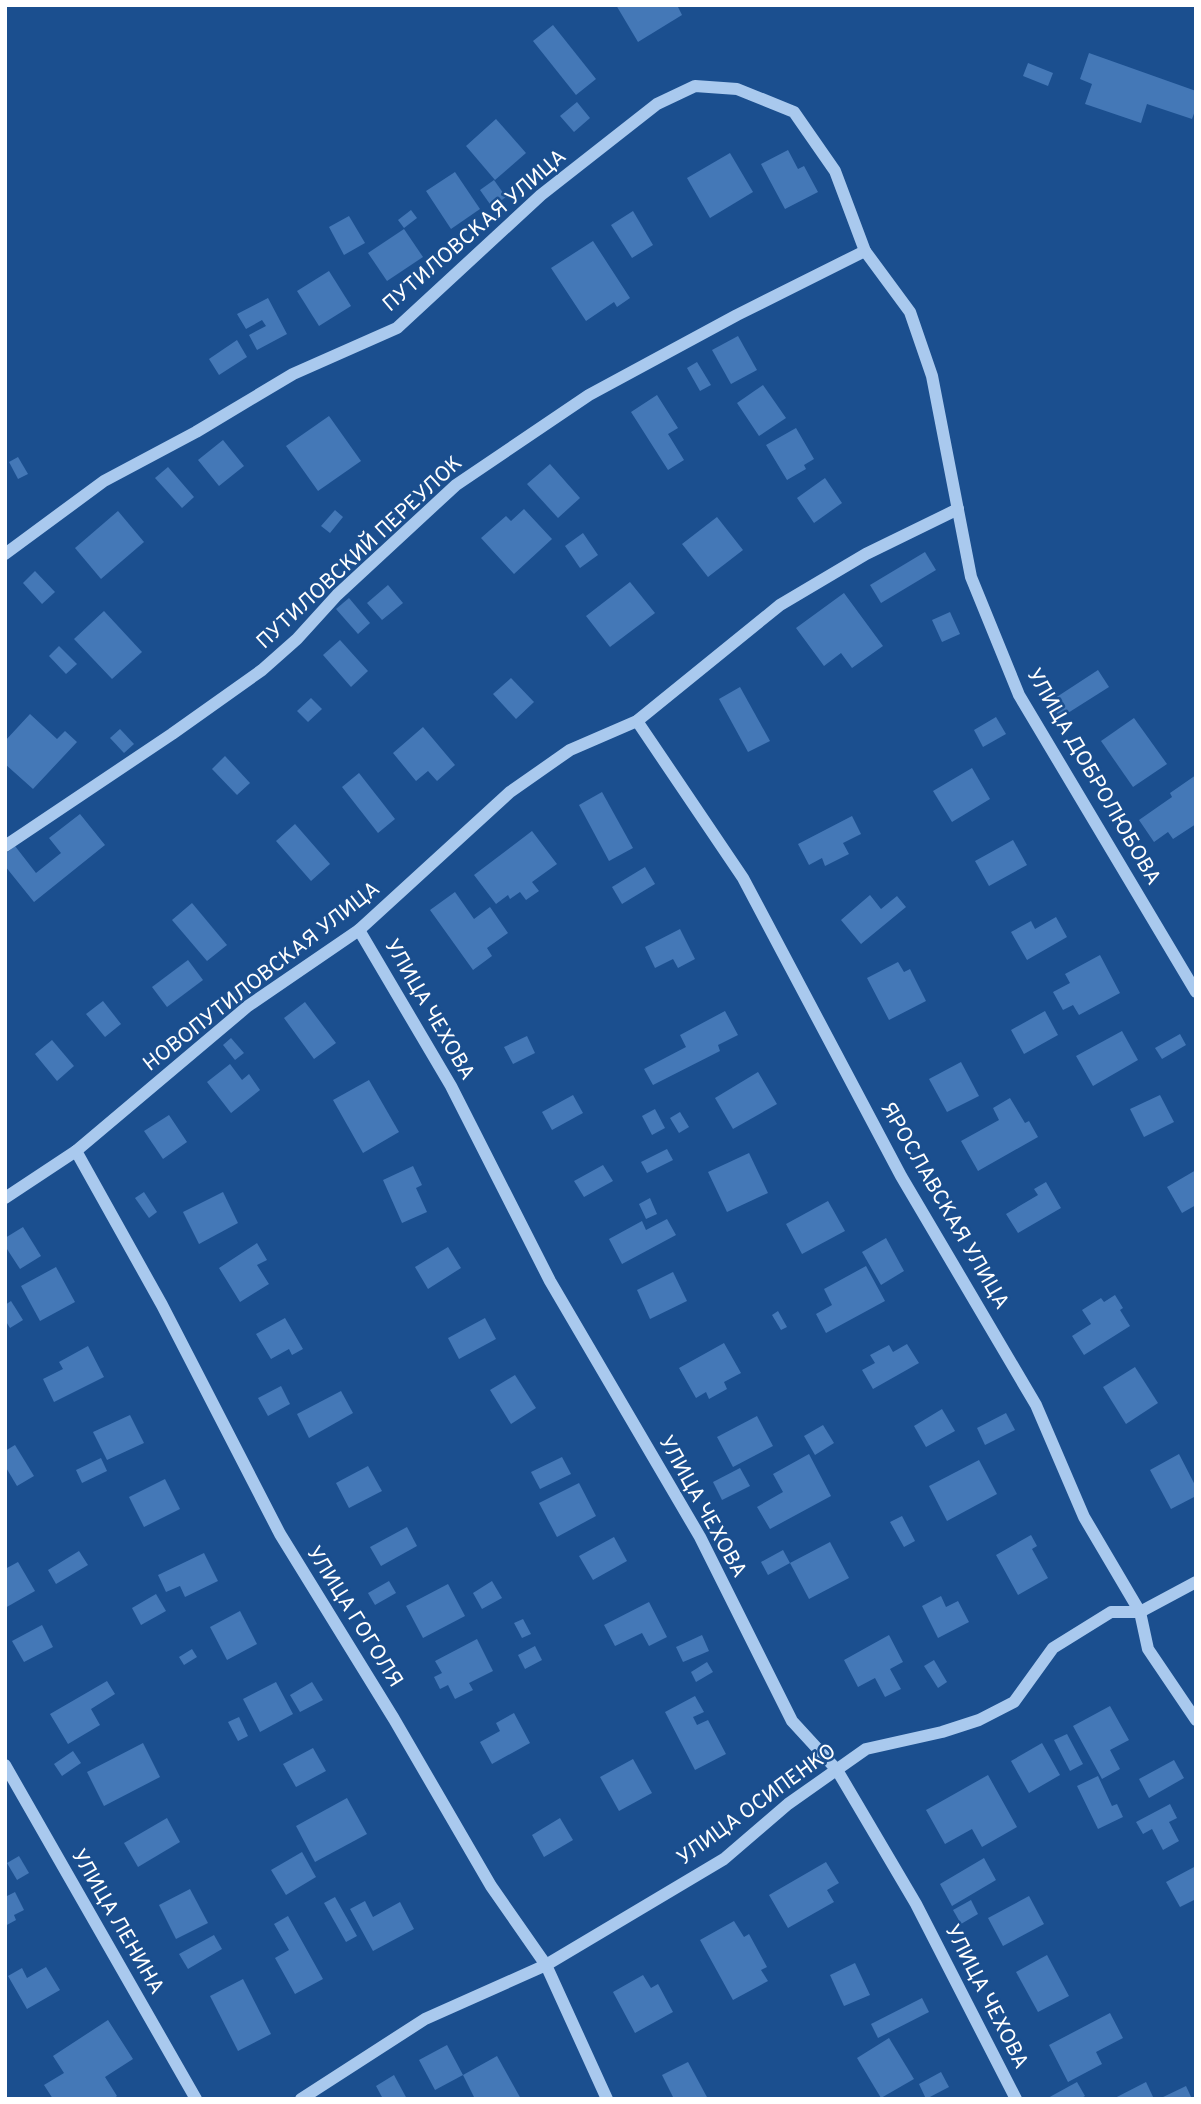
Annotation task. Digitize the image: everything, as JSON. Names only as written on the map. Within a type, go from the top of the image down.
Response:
[{"type":"street","name":"ПУТИЛОВСКАЯ УЛИЦА","points":[[5,554],[104,481],[196,432],[293,374],[397,328],[541,195],[657,104],[695,86],[737,89],[794,112]]},
{"type":"street","name":"УЛИЦА ДОБРОЛЮБОВА","points":[[794,112],[835,171],[865,251],[910,312],[932,376],[971,577],[1019,695],[1196,992]]},
{"type":"street","name":"ПУТИЛОВСКИЙ ПЕРЕУЛОК","points":[[5,846],[262,670],[456,485],[589,395],[737,315],[865,251]]},
{"type":"street","name":"НОВОПУТИЛОВСКАЯ УЛИЦА","points":[[5,1198],[76,1151],[248,1006],[359,930],[510,792],[570,750],[637,721],[780,605],[866,554],[958,509]]},
{"type":"street","name":"ЯРОСЛАВСКАЯ УЛИЦА","points":[[637,721],[743,878],[901,1176],[1036,1405],[1084,1517],[1140,1612],[1148,1649],[1196,1720]]},
{"type":"street","name":"УЛИЦА ЧЕХОВА","points":[[359,930],[451,1086],[550,1282],[700,1537],[792,1721],[837,1770],[916,1904],[1016,2099]]},
{"type":"street","name":"УЛИЦА ГОГОЛЯ","points":[[76,1151],[162,1305],[280,1534],[394,1719],[491,1886],[546,1965],[607,2099]]},
{"type":"street","name":"УЛИЦА ОСИПЕНКО","points":[[301,2099],[425,2019],[546,1965],[724,1859],[788,1804],[866,1749],[942,1732],[991,1714],[1014,1702],[1053,1648],[1111,1612],[1140,1612],[1196,1582]]},
{"type":"street","name":"УЛИЦА ЛЕНИНА","points":[[5,1765],[196,2099]]},
{"type":"building","points":[[616,5],[677,5],[682,15],[638,42]]},
{"type":"building","points":[[553,25],[596,79],[576,95],[533,41]]},
{"type":"building","points":[[1089,53],[1196,91],[1196,108],[1192,119],[1147,104],[1141,123],[1085,104],[1092,84],[1080,79]]},
{"type":"building","points":[[1028,63],[1053,73],[1048,86],[1023,76]]},
{"type":"building","points":[[577,102],[590,118],[574,132],[560,116]]},
{"type":"building","points":[[496,119],[526,153],[495,180],[466,146]]},
{"type":"building","points":[[788,150],[798,169],[804,166],[818,192],[785,209],[761,164]]},
{"type":"building","points":[[730,153],[753,192],[710,218],[687,178]]},
{"type":"building","points":[[455,172],[480,209],[451,229],[426,191]]},
{"type":"building","points":[[494,180],[506,197],[492,207],[480,190]]},
{"type":"building","points":[[411,210],[417,218],[404,228],[398,220]]},
{"type":"building","points":[[633,211],[653,245],[632,258],[611,225]]},
{"type":"building","points":[[349,216],[365,243],[344,255],[329,227]]},
{"type":"building","points":[[404,229],[423,257],[387,281],[368,253]]},
{"type":"building","points":[[593,241],[630,298],[617,307],[614,302],[586,321],[551,268]]},
{"type":"building","points":[[329,271],[351,306],[319,326],[297,291]]},
{"type":"building","points":[[268,298],[287,334],[257,350],[249,335],[266,326],[262,320],[246,329],[237,314]]},
{"type":"building","points":[[738,336],[757,370],[731,384],[712,350]]},
{"type":"building","points":[[237,340],[247,357],[219,375],[209,359]]},
{"type":"building","points":[[697,362],[711,385],[700,391],[687,368]]},
{"type":"building","points":[[763,385],[786,418],[759,436],[737,403]]},
{"type":"building","points":[[657,395],[678,428],[668,434],[684,460],[668,470],[631,412]]},
{"type":"building","points":[[329,416],[361,461],[318,491],[286,446]]},
{"type":"building","points":[[796,428],[814,459],[804,465],[806,469],[787,480],[766,445]]},
{"type":"building","points":[[223,440],[244,466],[219,486],[198,460]]},
{"type":"building","points":[[18,457],[28,474],[18,479],[9,462]]},
{"type":"building","points":[[550,464],[580,498],[558,518],[527,484]]},
{"type":"building","points":[[168,467],[194,497],[182,508],[155,478]]},
{"type":"building","points":[[825,478],[842,503],[814,523],[797,498]]},
{"type":"building","points":[[524,509],[552,539],[514,574],[481,538],[506,516],[511,521]]},
{"type":"building","points":[[335,510],[343,517],[330,533],[321,526]]},
{"type":"building","points":[[118,511],[144,542],[101,579],[75,548]]},
{"type":"building","points":[[717,517],[743,550],[708,577],[682,544]]},
{"type":"building","points":[[583,533],[598,555],[580,568],[565,546]]},
{"type":"building","points":[[925,552],[936,570],[881,603],[870,585]]},
{"type":"building","points":[[35,571],[55,592],[42,604],[23,583]]},
{"type":"building","points":[[630,582],[655,613],[610,647],[586,616]]},
{"type":"building","points":[[388,585],[403,603],[382,620],[367,603]]},
{"type":"building","points":[[844,593],[883,646],[852,668],[841,653],[824,666],[796,628]]},
{"type":"building","points":[[349,598],[370,623],[358,634],[336,609]]},
{"type":"building","points":[[104,611],[142,652],[112,679],[74,639]]},
{"type":"building","points":[[950,612],[960,634],[942,642],[932,620]]},
{"type":"building","points":[[340,640],[368,671],[351,687],[323,655]]},
{"type":"building","points":[[59,646],[77,664],[66,674],[49,656]]},
{"type":"building","points":[[1098,670],[1109,687],[1060,718],[1049,702]]},
{"type":"building","points":[[511,678],[534,702],[516,719],[493,694]]},
{"type":"building","points":[[740,687],[770,741],[748,752],[719,699]]},
{"type":"building","points":[[311,698],[322,709],[308,722],[297,711]]},
{"type":"building","points":[[30,714],[57,739],[65,731],[77,742],[33,789],[5,764],[5,741]]},
{"type":"building","points":[[996,717],[1006,734],[983,747],[974,730]]},
{"type":"building","points":[[1134,718],[1167,764],[1133,787],[1101,741]]},
{"type":"building","points":[[423,727],[455,765],[437,781],[428,771],[416,781],[393,753]]},
{"type":"building","points":[[120,729],[134,744],[124,753],[110,738]]},
{"type":"building","points":[[225,756],[250,783],[237,795],[212,769]]},
{"type":"building","points":[[972,768],[990,799],[952,822],[933,791]]},
{"type":"building","points":[[359,773],[395,819],[378,833],[342,787]]},
{"type":"building","points":[[1196,775],[1196,824],[1173,839],[1168,832],[1154,842],[1139,820],[1172,797],[1170,793]]},
{"type":"building","points":[[602,792],[633,848],[609,861],[579,805]]},
{"type":"building","points":[[80,814],[105,845],[34,902],[5,866],[5,854],[15,846],[36,873],[61,853],[49,838]]},
{"type":"building","points":[[852,816],[861,834],[843,843],[849,854],[825,866],[822,858],[809,865],[798,844]]},
{"type":"building","points":[[295,824],[330,864],[311,881],[276,841]]},
{"type":"building","points":[[532,831],[557,864],[532,882],[539,891],[526,900],[520,892],[510,899],[508,895],[496,904],[474,875]]},
{"type":"building","points":[[1013,840],[1027,865],[989,886],[975,861]]},
{"type":"building","points":[[645,867],[655,884],[622,904],[612,887]]},
{"type":"building","points":[[455,892],[474,919],[490,907],[508,933],[487,948],[492,956],[473,970],[430,910]]},
{"type":"building","points":[[870,895],[881,909],[897,896],[906,907],[861,944],[841,920]]},
{"type":"building","points":[[192,903],[227,945],[207,961],[172,920]]},
{"type":"building","points":[[1056,917],[1067,937],[1027,960],[1011,932],[1031,921],[1035,929]]},
{"type":"building","points":[[680,929],[695,959],[678,968],[673,959],[655,968],[645,947]]},
{"type":"building","points":[[1100,955],[1120,993],[1079,1015],[1073,1005],[1063,1010],[1053,992],[1070,983],[1065,974]]},
{"type":"building","points":[[188,960],[203,980],[167,1007],[152,987]]},
{"type":"building","points":[[898,962],[904,972],[910,969],[926,1001],[889,1020],[867,978]]},
{"type":"building","points":[[103,1001],[121,1024],[105,1037],[86,1014]]},
{"type":"building","points":[[305,1002],[336,1043],[314,1059],[284,1018]]},
{"type":"building","points":[[725,1011],[738,1035],[718,1045],[720,1051],[653,1085],[644,1069],[686,1047],[680,1035]]},
{"type":"building","points":[[1045,1011],[1058,1035],[1024,1054],[1011,1030]]},
{"type":"building","points":[[1122,1031],[1138,1060],[1093,1086],[1076,1056]]},
{"type":"building","points":[[1180,1034],[1186,1045],[1162,1059],[1155,1048]]},
{"type":"building","points":[[527,1036],[535,1053],[513,1064],[504,1047]]},
{"type":"building","points":[[231,1038],[244,1053],[235,1060],[223,1045]]},
{"type":"building","points":[[52,1040],[74,1066],[57,1081],[35,1054]]},
{"type":"building","points":[[961,1062],[979,1096],[947,1112],[929,1079]]},
{"type":"building","points":[[230,1064],[242,1080],[249,1074],[260,1090],[231,1113],[207,1082]]},
{"type":"building","points":[[758,1072],[777,1104],[733,1129],[715,1098]]},
{"type":"building","points":[[369,1080],[399,1132],[363,1153],[333,1100]]},
{"type":"building","points":[[573,1095],[583,1113],[552,1130],[542,1112]]},
{"type":"building","points":[[1160,1095],[1174,1122],[1144,1137],[1130,1109]]},
{"type":"building","points":[[1010,1098],[1025,1123],[1029,1121],[1038,1137],[978,1171],[961,1141],[999,1120],[993,1108]]},
{"type":"building","points":[[655,1109],[665,1128],[652,1135],[642,1116]]},
{"type":"building","points":[[680,1112],[689,1127],[679,1133],[670,1118]]},
{"type":"building","points":[[169,1115],[187,1142],[163,1159],[144,1131]]},
{"type":"building","points":[[667,1149],[673,1160],[647,1173],[641,1162]]},
{"type":"building","points":[[749,1153],[768,1193],[727,1212],[708,1172]]},
{"type":"building","points":[[603,1165],[613,1181],[584,1197],[574,1181]]},
{"type":"building","points":[[413,1166],[422,1185],[416,1188],[427,1212],[402,1223],[383,1180]]},
{"type":"building","points":[[1196,1170],[1196,1205],[1182,1213],[1167,1187]]},
{"type":"building","points":[[1046,1182],[1061,1208],[1018,1233],[1006,1214],[1038,1195],[1034,1189]]},
{"type":"building","points":[[144,1192],[157,1212],[149,1218],[135,1198]]},
{"type":"building","points":[[223,1192],[238,1223],[199,1244],[183,1212]]},
{"type":"building","points":[[650,1198],[657,1214],[646,1219],[639,1204]]},
{"type":"building","points":[[828,1201],[845,1231],[802,1254],[786,1224]]},
{"type":"building","points":[[667,1219],[676,1235],[622,1264],[609,1239],[642,1221],[646,1230]]},
{"type":"building","points":[[23,1227],[41,1256],[20,1269],[5,1246],[5,1238]]},
{"type":"building","points":[[886,1238],[904,1271],[881,1285],[862,1252]]},
{"type":"building","points":[[257,1243],[267,1260],[257,1265],[269,1284],[240,1302],[219,1268]]},
{"type":"building","points":[[448,1247],[461,1268],[428,1289],[415,1267]]},
{"type":"building","points":[[866,1266],[885,1301],[826,1333],[816,1314],[832,1305],[824,1289]]},
{"type":"building","points":[[56,1267],[75,1302],[40,1321],[21,1286]]},
{"type":"building","points":[[673,1272],[687,1301],[650,1319],[637,1290]]},
{"type":"building","points":[[1115,1295],[1130,1326],[1084,1355],[1072,1336],[1091,1324],[1082,1310],[1101,1298],[1104,1302]]},
{"type":"building","points":[[11,1301],[23,1320],[10,1328],[5,1320],[5,1305]]},
{"type":"building","points":[[778,1311],[787,1327],[781,1330],[772,1315]]},
{"type":"building","points":[[285,1318],[303,1349],[292,1355],[289,1349],[271,1359],[256,1334]]},
{"type":"building","points":[[485,1318],[496,1339],[459,1359],[448,1338]]},
{"type":"building","points":[[724,1343],[741,1373],[724,1382],[727,1389],[709,1399],[706,1392],[696,1398],[679,1368]]},
{"type":"building","points":[[907,1344],[919,1363],[873,1389],[862,1370],[875,1363],[870,1355],[889,1345],[893,1352]]},
{"type":"building","points":[[88,1346],[104,1377],[54,1402],[43,1379],[63,1369],[59,1362]]},
{"type":"building","points":[[1135,1367],[1158,1403],[1126,1424],[1103,1387]]},
{"type":"building","points":[[515,1375],[536,1408],[511,1424],[490,1390]]},
{"type":"building","points":[[281,1386],[290,1404],[268,1416],[258,1398]]},
{"type":"building","points":[[341,1391],[353,1413],[309,1438],[297,1414]]},
{"type":"building","points":[[942,1409],[955,1431],[926,1447],[914,1426]]},
{"type":"building","points":[[1006,1413],[1015,1430],[985,1445],[977,1428]]},
{"type":"building","points":[[130,1415],[144,1443],[107,1460],[93,1432]]},
{"type":"building","points":[[757,1416],[773,1446],[733,1467],[717,1437]]},
{"type":"building","points":[[823,1425],[834,1443],[815,1455],[804,1436]]},
{"type":"building","points":[[15,1445],[34,1476],[17,1486],[5,1466],[5,1451]]},
{"type":"building","points":[[809,1454],[831,1496],[770,1529],[757,1507],[783,1492],[773,1474]]},
{"type":"building","points":[[1179,1454],[1196,1487],[1196,1496],[1171,1509],[1150,1470]]},
{"type":"building","points":[[562,1457],[571,1474],[540,1489],[531,1472]]},
{"type":"building","points":[[101,1458],[107,1471],[82,1483],[76,1470]]},
{"type":"building","points":[[979,1460],[997,1494],[947,1521],[929,1486]]},
{"type":"building","points":[[368,1466],[382,1491],[349,1508],[336,1483]]},
{"type":"building","points":[[740,1468],[750,1486],[722,1500],[713,1482]]},
{"type":"building","points":[[165,1479],[180,1509],[144,1527],[129,1497]]},
{"type":"building","points":[[579,1483],[596,1516],[557,1537],[539,1503]]},
{"type":"building","points":[[902,1516],[915,1541],[904,1547],[890,1522]]},
{"type":"building","points":[[407,1527],[417,1546],[381,1566],[370,1547]]},
{"type":"building","points":[[1031,1535],[1037,1546],[1032,1549],[1048,1578],[1018,1595],[996,1555]]},
{"type":"building","points":[[614,1537],[627,1561],[593,1580],[579,1556]]},
{"type":"building","points":[[830,1542],[849,1578],[809,1599],[790,1563]]},
{"type":"building","points":[[783,1550],[790,1563],[768,1575],[761,1562]]},
{"type":"building","points":[[79,1551],[88,1565],[56,1584],[48,1570]]},
{"type":"building","points":[[204,1553],[218,1581],[185,1597],[180,1586],[166,1592],[158,1575]]},
{"type":"building","points":[[18,1562],[35,1591],[5,1608],[5,1569]]},
{"type":"building","points":[[389,1581],[396,1593],[375,1605],[368,1593]]},
{"type":"building","points":[[492,1581],[502,1598],[482,1609],[473,1593]]},
{"type":"building","points":[[448,1584],[465,1616],[423,1638],[406,1606]]},
{"type":"building","points":[[156,1594],[166,1611],[141,1625],[132,1608]]},
{"type":"building","points":[[941,1596],[946,1607],[958,1601],[969,1622],[938,1638],[922,1606]]},
{"type":"building","points":[[649,1602],[667,1637],[649,1646],[642,1633],[615,1646],[604,1625]]},
{"type":"building","points":[[240,1611],[257,1644],[227,1660],[210,1627]]},
{"type":"building","points":[[523,1619],[531,1634],[522,1638],[514,1623]]},
{"type":"building","points":[[42,1625],[53,1647],[24,1662],[12,1641]]},
{"type":"building","points":[[702,1635],[709,1651],[683,1662],[676,1647]]},
{"type":"building","points":[[889,1635],[903,1662],[890,1669],[901,1689],[885,1697],[875,1678],[858,1687],[844,1660]]},
{"type":"building","points":[[477,1639],[493,1671],[469,1683],[473,1690],[455,1699],[448,1685],[440,1689],[434,1677],[442,1673],[435,1661]]},
{"type":"building","points":[[535,1646],[542,1660],[525,1669],[518,1655]]},
{"type":"building","points":[[192,1649],[197,1657],[184,1665],[179,1657]]},
{"type":"building","points":[[934,1660],[947,1682],[938,1688],[924,1666]]},
{"type":"building","points":[[707,1662],[713,1672],[696,1682],[691,1672]]},
{"type":"building","points":[[107,1681],[115,1694],[91,1709],[100,1725],[68,1744],[50,1714]]},
{"type":"building","points":[[276,1682],[293,1714],[260,1732],[243,1699]]},
{"type":"building","points":[[312,1682],[323,1700],[300,1712],[290,1695]]},
{"type":"building","points":[[695,1696],[704,1712],[693,1717],[697,1725],[708,1720],[726,1754],[695,1770],[665,1712]]},
{"type":"building","points":[[1110,1706],[1129,1740],[1110,1750],[1120,1769],[1102,1779],[1073,1726]]},
{"type":"building","points":[[514,1713],[530,1743],[492,1764],[480,1742],[500,1731],[496,1723]]},
{"type":"building","points":[[239,1717],[248,1736],[238,1741],[228,1722]]},
{"type":"building","points":[[1067,1734],[1083,1764],[1070,1771],[1054,1740]]},
{"type":"building","points":[[143,1743],[160,1777],[104,1806],[87,1772]]},
{"type":"building","points":[[1042,1743],[1060,1775],[1029,1793],[1011,1761]]},
{"type":"building","points":[[313,1748],[326,1771],[296,1787],[283,1764]]},
{"type":"building","points":[[73,1751],[81,1763],[62,1776],[54,1764]]},
{"type":"building","points":[[633,1759],[652,1793],[619,1811],[600,1777]]},
{"type":"building","points":[[1174,1760],[1184,1778],[1149,1798],[1139,1779]]},
{"type":"building","points":[[988,1775],[1017,1827],[982,1847],[972,1829],[945,1844],[926,1810]]},
{"type":"building","points":[[1098,1776],[1112,1806],[1117,1804],[1123,1817],[1098,1829],[1077,1786]]},
{"type":"building","points":[[347,1798],[367,1834],[315,1862],[296,1826]]},
{"type":"building","points":[[1170,1804],[1177,1818],[1169,1822],[1179,1841],[1163,1850],[1152,1829],[1143,1834],[1136,1822]]},
{"type":"building","points":[[167,1818],[180,1842],[138,1867],[124,1843]]},
{"type":"building","points":[[560,1818],[573,1840],[544,1857],[532,1835]]},
{"type":"building","points":[[302,1852],[316,1877],[286,1895],[271,1870]]},
{"type":"building","points":[[19,1856],[29,1873],[17,1880],[7,1863]]},
{"type":"building","points":[[984,1858],[996,1880],[952,1906],[940,1884]]},
{"type":"building","points":[[826,1862],[839,1883],[827,1890],[834,1902],[788,1928],[769,1895]]},
{"type":"building","points":[[1196,1866],[1196,1899],[1180,1907],[1166,1882]]},
{"type":"building","points":[[190,1889],[208,1923],[176,1939],[159,1905]]},
{"type":"building","points":[[15,1892],[24,1910],[14,1915],[16,1920],[5,1926],[5,1897]]},
{"type":"building","points":[[1029,1896],[1044,1924],[1003,1946],[988,1918]]},
{"type":"building","points":[[335,1897],[357,1936],[346,1942],[324,1903]]},
{"type":"building","points":[[971,1900],[978,1914],[961,1924],[953,1910]]},
{"type":"building","points":[[365,1901],[373,1917],[400,1902],[414,1929],[373,1951],[350,1909]]},
{"type":"building","points":[[288,1916],[323,1979],[295,1994],[275,1958],[289,1950],[274,1924]]},
{"type":"building","points":[[734,1921],[744,1937],[749,1934],[767,1967],[761,1970],[768,1981],[733,2000],[700,1940]]},
{"type":"building","points":[[214,1935],[222,1949],[188,1969],[179,1954]]},
{"type":"building","points":[[1047,1955],[1069,1996],[1038,2012],[1016,1972]]},
{"type":"building","points":[[855,1963],[870,1995],[844,2006],[830,1975]]},
{"type":"building","points":[[46,1967],[60,1990],[27,2009],[8,1976],[22,1968],[27,1978]]},
{"type":"building","points":[[643,1975],[651,1988],[658,1984],[673,2012],[635,2033],[613,1992]]},
{"type":"building","points":[[243,1979],[271,2034],[238,2051],[210,1996]]},
{"type":"building","points":[[922,1998],[929,2012],[878,2038],[871,2024]]},
{"type":"building","points":[[1110,2013],[1123,2038],[1096,2052],[1102,2064],[1068,2082],[1049,2045]]},
{"type":"building","points":[[108,2020],[133,2059],[105,2077],[117,2096],[113,2099],[53,2099],[44,2085],[64,2073],[53,2056]]},
{"type":"building","points":[[889,2038],[914,2079],[881,2098],[857,2058]]},
{"type":"building","points":[[447,2045],[463,2075],[435,2090],[419,2060]]},
{"type":"building","points":[[497,2056],[521,2099],[475,2099],[463,2075]]},
{"type":"building","points":[[688,2062],[708,2099],[674,2099],[662,2075]]},
{"type":"building","points":[[941,2072],[949,2087],[926,2099],[919,2084]]},
{"type":"building","points":[[394,2075],[407,2099],[383,2099],[376,2086]]},
{"type":"building","points":[[1077,2082],[1085,2096],[1080,2099],[1046,2099]]},
{"type":"building","points":[[1146,2082],[1154,2099],[1113,2099]]},
{"type":"building","points":[[1186,2086],[1192,2099],[1159,2099]]}]
